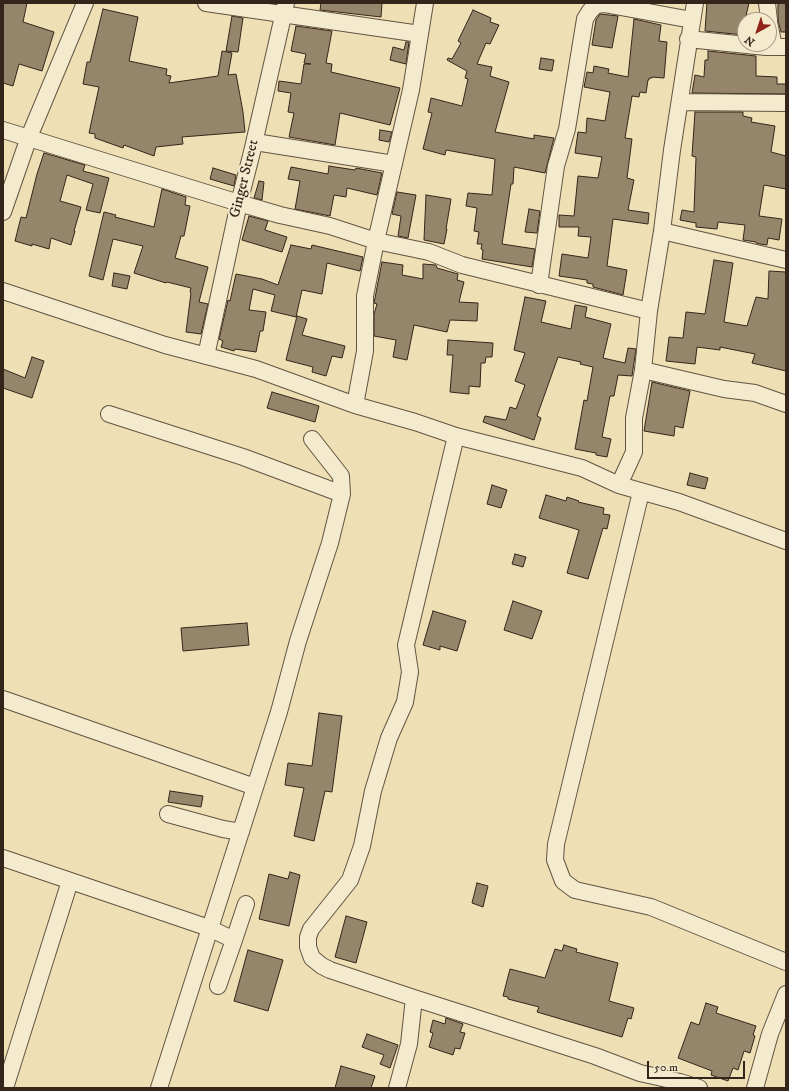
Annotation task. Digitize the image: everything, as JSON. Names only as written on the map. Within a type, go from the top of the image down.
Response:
[{"type":"street","points":[[3,212],[28,137],[85,3]]},
{"type":"street","points":[[206,3],[284,8],[420,34]]},
{"type":"street","points":[[355,405],[365,352],[365,296],[376,240],[411,90],[425,3]]},
{"type":"street","points":[[619,485],[634,452],[634,418],[643,370],[648,311],[662,231],[688,39],[695,3]]},
{"type":"street","points":[[540,285],[556,166],[567,129],[585,19],[596,5],[604,4],[692,20]]},
{"type":"street","name":"Ginger Street","points":[[206,356],[239,203],[255,142],[284,8]]},
{"type":"street","points":[[688,39],[780,47]]},
{"type":"street","points":[[680,102],[786,103]]},
{"type":"street","points":[[3,130],[280,215],[330,226],[376,240],[429,252],[462,265],[648,311]]},
{"type":"street","points":[[255,142],[394,164]]},
{"type":"street","points":[[662,231],[786,260]]},
{"type":"street","points":[[3,291],[165,345],[256,369],[355,405],[415,422],[456,436],[582,468],[619,485],[679,502],[786,541]]},
{"type":"street","points":[[643,370],[724,389],[755,393],[786,404]]},
{"type":"street","points":[[109,414],[243,457],[342,494]]},
{"type":"street","points":[[456,436],[406,645],[410,672],[405,702],[389,738],[373,791],[362,846],[350,880],[311,929],[308,937],[308,947],[312,958],[322,966],[414,998],[595,1056],[640,1073],[699,1088]]},
{"type":"street","points":[[159,1088],[279,712],[298,641],[330,543],[342,494],[341,476],[312,439]]},
{"type":"street","points":[[641,492],[556,844],[555,860],[563,881],[575,890],[651,907],[786,962]]},
{"type":"street","points":[[3,699],[255,787]]},
{"type":"street","points":[[168,814],[223,829],[240,832]]},
{"type":"street","points":[[3,858],[209,928],[234,940]]},
{"type":"street","points":[[5,1088],[70,881]]},
{"type":"street","points":[[218,986],[246,904]]},
{"type":"street","points":[[755,1088],[770,1034],[786,994]]},
{"type":"street","points":[[397,1088],[409,1044],[414,998]]},
{"type":"building","points":[[3,3],[27,3],[23,22],[54,32],[42,71],[19,64],[13,86],[3,83]]},
{"type":"building","points":[[321,3],[382,3],[381,17],[320,10]]},
{"type":"building","points":[[707,3],[749,3],[747,12],[737,12],[737,34],[705,31]]},
{"type":"building","points":[[778,3],[786,3],[786,32],[781,32],[778,20]]},
{"type":"building","points":[[103,9],[138,17],[129,61],[167,69],[166,75],[171,76],[169,83],[218,76],[222,51],[232,53],[228,75],[236,74],[245,132],[182,137],[183,144],[156,147],[154,156],[124,145],[123,148],[95,138],[95,134],[89,133],[99,87],[83,84],[87,62],[90,62]]},
{"type":"building","points":[[473,10],[491,18],[490,22],[499,25],[490,44],[486,43],[477,64],[492,67],[490,76],[509,82],[495,132],[534,139],[534,135],[554,138],[545,173],[514,167],[513,184],[511,184],[502,244],[535,249],[532,267],[482,259],[482,244],[477,244],[479,232],[474,231],[477,208],[466,206],[468,193],[492,195],[495,159],[446,150],[445,155],[423,149],[432,113],[428,112],[431,98],[462,106],[468,79],[465,78],[467,71],[447,60],[448,58],[452,59],[461,43],[458,41]]},
{"type":"building","points":[[600,14],[618,16],[612,48],[592,45],[596,20]]},
{"type":"building","points":[[232,16],[243,18],[238,52],[226,51]]},
{"type":"building","points":[[634,19],[661,25],[659,41],[667,42],[664,78],[649,78],[646,93],[640,92],[639,97],[632,96],[625,138],[632,139],[627,178],[634,180],[628,210],[649,213],[648,224],[613,219],[607,266],[627,270],[623,295],[593,287],[593,284],[587,283],[587,280],[559,276],[562,254],[588,258],[591,237],[578,236],[579,227],[559,227],[559,215],[574,216],[578,176],[598,178],[602,157],[575,153],[578,132],[586,133],[587,118],[605,121],[610,92],[584,87],[587,72],[593,73],[594,66],[609,69],[608,73],[628,77]]},
{"type":"building","points":[[296,26],[332,31],[326,63],[332,64],[331,72],[400,88],[390,125],[340,113],[335,145],[289,137],[294,113],[288,112],[291,93],[278,91],[279,81],[301,84],[304,64],[311,64],[304,63],[306,54],[291,51]]},
{"type":"building","points":[[406,42],[409,42],[406,64],[390,60],[393,47],[404,50]]},
{"type":"building","points":[[708,51],[756,56],[756,76],[777,77],[777,84],[786,84],[786,94],[692,93],[695,75],[704,77],[705,60],[708,60]]},
{"type":"building","points":[[541,58],[554,60],[552,71],[539,69]]},
{"type":"building","points":[[695,112],[743,112],[743,116],[752,118],[751,122],[775,126],[771,152],[786,156],[786,189],[764,185],[759,216],[782,219],[779,240],[768,238],[767,245],[743,240],[745,225],[718,222],[717,229],[696,227],[696,223],[680,220],[682,210],[694,212],[696,157],[692,156]]},
{"type":"building","points":[[380,130],[392,132],[389,142],[379,140]]},
{"type":"building","points":[[44,153],[85,165],[83,171],[109,178],[100,213],[86,210],[93,184],[67,175],[60,201],[81,207],[71,245],[51,238],[49,249],[15,241],[21,217],[26,218]]},
{"type":"building","points":[[329,166],[355,170],[356,168],[382,173],[377,195],[347,188],[346,197],[334,195],[330,216],[295,209],[300,181],[288,179],[291,167],[328,174]]},
{"type":"building","points":[[213,168],[236,175],[234,186],[210,179]]},
{"type":"building","points":[[259,181],[264,182],[262,200],[254,198]]},
{"type":"building","points":[[162,189],[186,197],[185,205],[190,206],[184,236],[181,236],[175,258],[208,267],[199,302],[208,304],[201,334],[186,332],[191,288],[166,283],[134,273],[143,246],[113,239],[103,280],[89,276],[104,212],[116,215],[115,217],[154,227]]},
{"type":"building","points":[[397,192],[416,195],[408,238],[398,236],[401,216],[392,214]]},
{"type":"building","points":[[426,195],[451,199],[444,244],[424,240]]},
{"type":"building","points":[[529,209],[540,211],[537,233],[525,232]]},
{"type":"building","points":[[249,216],[268,221],[265,230],[287,237],[282,252],[242,240]]},
{"type":"building","points":[[291,245],[311,249],[312,245],[363,257],[360,271],[327,263],[322,294],[302,290],[296,317],[271,311],[275,295],[253,289],[249,310],[266,312],[263,331],[260,331],[256,352],[235,349],[234,351],[221,347],[223,341],[219,339],[236,274],[262,279],[278,285]]},
{"type":"building","points":[[714,260],[733,263],[724,322],[747,326],[756,297],[768,299],[769,271],[786,272],[786,371],[752,363],[755,354],[720,347],[720,350],[697,347],[695,364],[666,361],[669,337],[683,338],[686,312],[705,314]]},
{"type":"building","points":[[382,262],[403,265],[402,275],[423,279],[423,264],[436,265],[437,268],[458,274],[457,280],[464,282],[459,302],[478,303],[477,321],[450,320],[447,332],[414,325],[407,360],[393,357],[396,340],[374,336],[374,314],[377,304],[374,303]]},
{"type":"building","points":[[114,273],[130,276],[127,289],[112,286]]},
{"type":"building","points":[[525,297],[546,301],[541,322],[571,329],[575,305],[587,307],[585,317],[611,324],[603,358],[625,363],[628,348],[636,349],[632,376],[618,375],[614,396],[610,396],[602,437],[611,439],[607,457],[596,455],[596,453],[575,449],[584,400],[587,401],[593,367],[580,364],[581,362],[558,357],[537,416],[541,418],[534,440],[483,422],[485,416],[506,420],[510,407],[516,409],[525,385],[515,381],[525,353],[514,350]]},
{"type":"building","points":[[297,316],[307,319],[302,335],[345,346],[342,358],[332,356],[326,376],[312,372],[313,367],[286,360]]},
{"type":"building","points":[[448,340],[493,343],[492,357],[486,357],[485,363],[481,363],[480,387],[469,386],[469,394],[450,392],[453,355],[447,355]]},
{"type":"building","points":[[32,357],[44,361],[32,398],[3,388],[3,369],[25,378]]},
{"type":"building","points":[[652,382],[690,391],[683,428],[675,426],[674,436],[644,431]]},
{"type":"building","points":[[272,392],[319,406],[315,422],[267,408]]},
{"type":"building","points":[[690,473],[708,478],[705,489],[687,485]]},
{"type":"building","points":[[492,485],[507,490],[501,508],[487,504]]},
{"type":"building","points":[[546,495],[566,501],[567,497],[579,501],[578,502],[604,508],[603,514],[610,515],[607,529],[603,528],[588,579],[567,573],[579,530],[539,518]]},
{"type":"building","points":[[515,554],[526,557],[523,567],[512,564]]},
{"type":"building","points":[[513,601],[542,611],[532,639],[504,630]]},
{"type":"building","points":[[433,611],[466,621],[457,651],[440,646],[440,650],[423,645]]},
{"type":"building","points":[[247,623],[249,645],[183,651],[181,628]]},
{"type":"building","points":[[319,713],[342,716],[332,792],[325,791],[314,841],[294,836],[304,788],[285,785],[288,763],[312,766]]},
{"type":"building","points":[[170,791],[203,796],[201,807],[168,802]]},
{"type":"building","points":[[290,872],[300,875],[289,926],[259,919],[269,874],[288,879]]},
{"type":"building","points":[[477,883],[488,886],[483,907],[472,903]]},
{"type":"building","points":[[346,916],[367,922],[356,963],[335,957]]},
{"type":"building","points":[[564,945],[577,949],[576,952],[618,963],[609,1001],[634,1008],[631,1019],[628,1018],[622,1037],[537,1012],[539,1007],[508,999],[508,997],[503,996],[510,969],[545,978],[555,949],[562,951]]},
{"type":"building","points":[[248,950],[283,960],[268,1011],[234,1001]]},
{"type":"building","points":[[706,1003],[718,1007],[716,1013],[756,1026],[750,1053],[744,1051],[738,1070],[733,1068],[728,1081],[711,1075],[712,1071],[678,1058],[691,1022],[699,1025]]},
{"type":"building","points":[[446,1018],[463,1024],[460,1032],[465,1033],[460,1049],[455,1048],[453,1055],[429,1047],[433,1033],[430,1032],[433,1020],[445,1024]]},
{"type":"building","points":[[367,1034],[398,1045],[390,1068],[380,1064],[384,1055],[362,1047]]},
{"type":"building","points":[[341,1066],[375,1076],[371,1088],[335,1088]]}]
